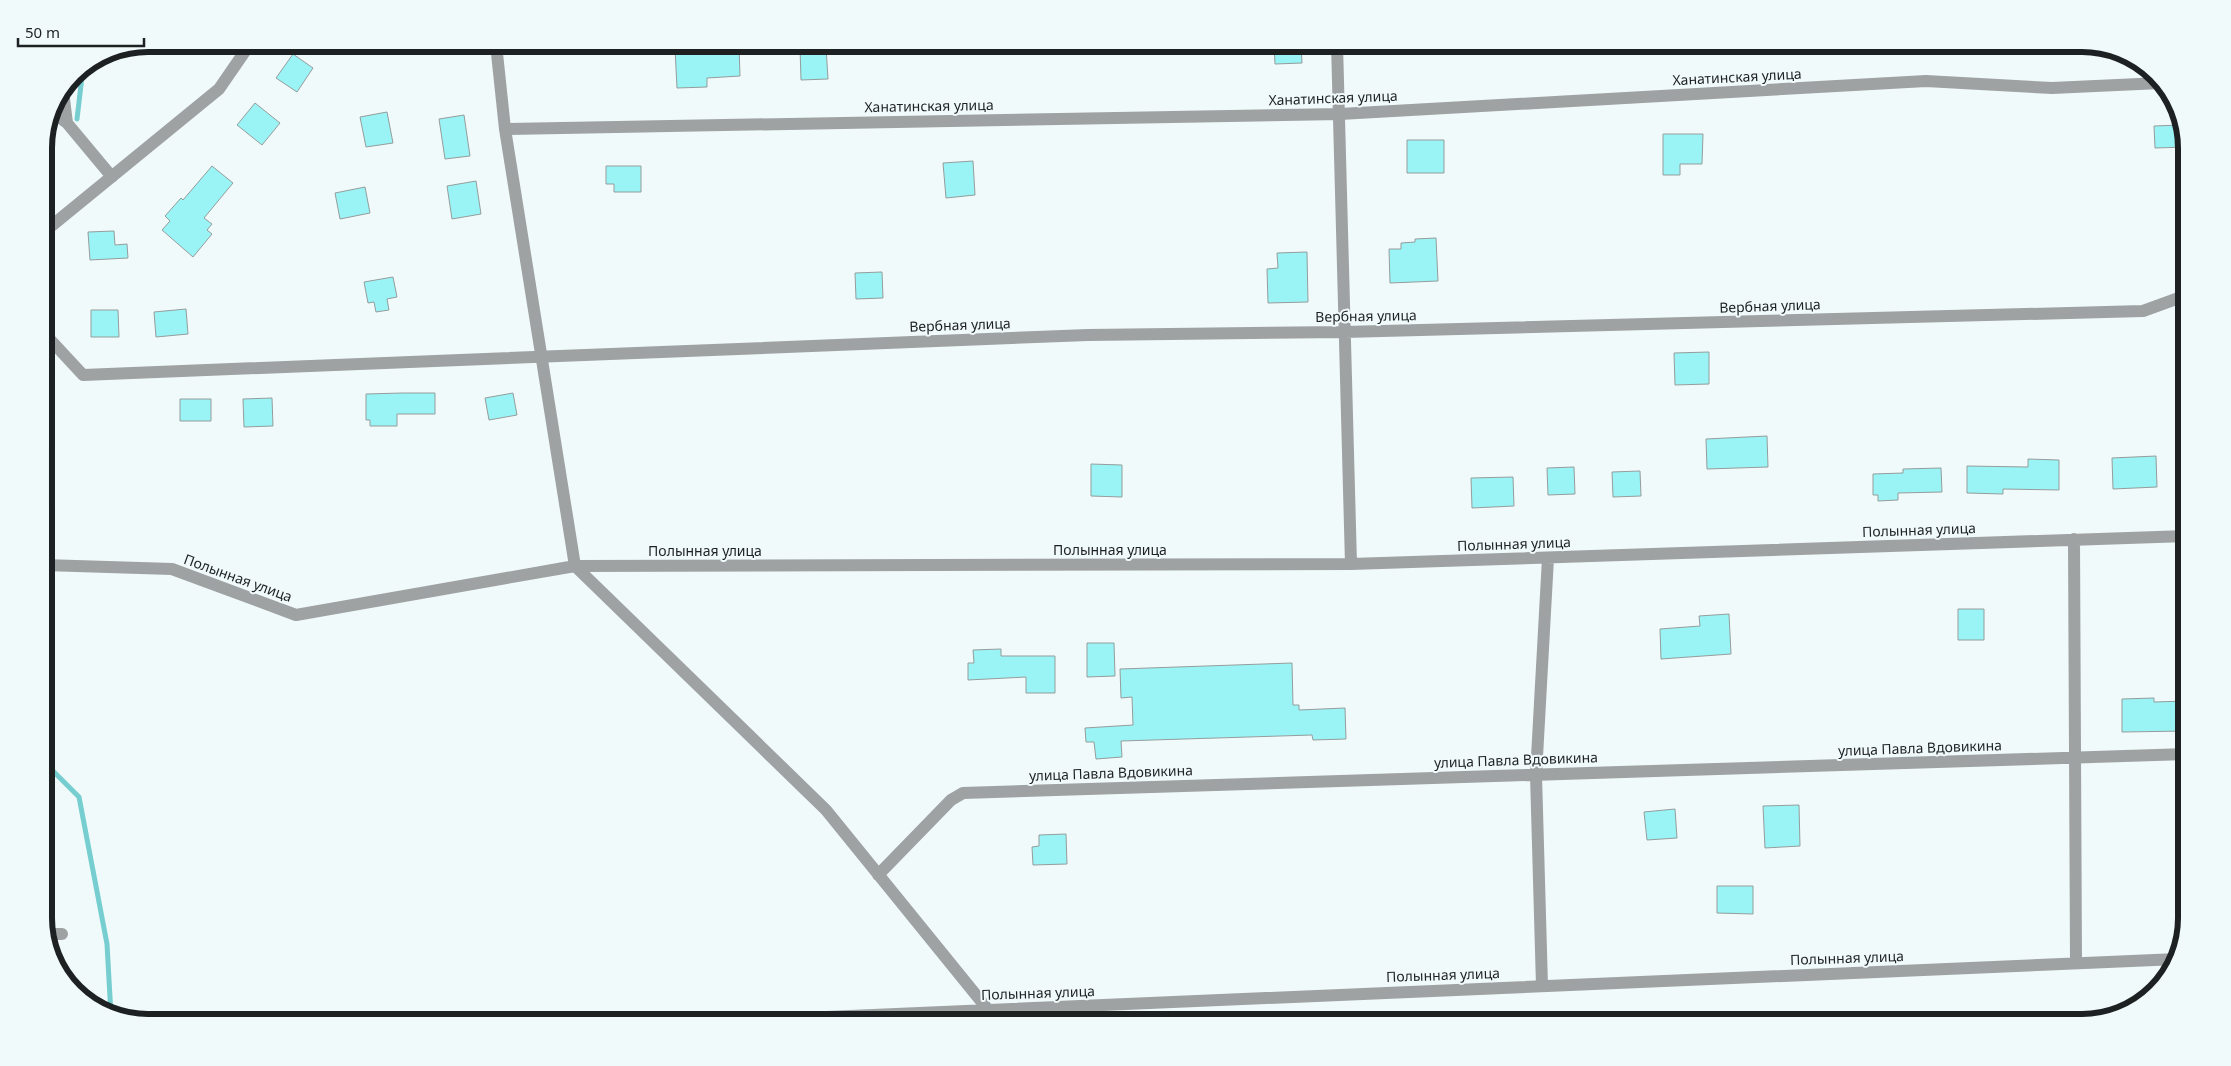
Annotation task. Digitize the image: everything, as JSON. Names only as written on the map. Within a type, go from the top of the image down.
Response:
[{"type":"street","points":[[1337,52],[1351,564]]},
{"type":"street","points":[[53,225],[218,89],[244,53]]},
{"type":"street","points":[[497,53],[505,128],[575,566],[826,810],[991,1014]]},
{"type":"street","name":"Ханатинская улица","points":[[505,128],[1340,114],[1926,81],[2052,88],[2152,83]]},
{"type":"street","points":[[64,102],[67,123]]},
{"type":"street","points":[[58,117],[67,123],[112,178]]},
{"type":"street","name":"Вербная улица","points":[[53,343],[83,375],[1088,334],[1344,332],[2143,311],[2178,298]]},
{"type":"street","name":"Полынная улица","points":[[53,565],[172,569],[296,615],[575,566],[1351,564],[2178,536]]},
{"type":"street","points":[[2074,540],[2076,963]]},
{"type":"street","points":[[1542,986],[1536,775],[1548,558]]},
{"type":"street","name":"улица Павла Вдовикина","points":[[878,875],[951,800],[963,793],[2178,754]]},
{"type":"street","points":[[54,934],[62,934]]},
{"type":"street","name":"Полынная улица","points":[[894,1014],[2169,959]]},
{"type":"building","points":[[1274,52],[1301,52],[1302,63],[1275,64]]},
{"type":"building","points":[[675,53],[739,53],[740,76],[707,78],[707,87],[677,88]]},
{"type":"building","points":[[800,53],[826,53],[828,79],[801,80]]},
{"type":"building","points":[[293,54],[313,68],[297,92],[276,78]]},
{"type":"building","points":[[255,103],[280,123],[262,145],[237,125]]},
{"type":"building","points":[[387,112],[393,143],[366,147],[360,117]]},
{"type":"building","points":[[464,115],[470,156],[445,159],[439,119]]},
{"type":"building","points":[[2175,125],[2178,147],[2155,148],[2154,126]]},
{"type":"building","points":[[1663,134],[1703,134],[1702,164],[1680,164],[1680,175],[1663,175]]},
{"type":"building","points":[[1407,140],[1444,140],[1444,173],[1407,173]]},
{"type":"building","points":[[973,161],[975,195],[946,198],[943,163]]},
{"type":"building","points":[[212,166],[233,183],[204,218],[212,224],[207,230],[212,234],[193,257],[162,230],[170,221],[165,216],[181,198],[183,200]]},
{"type":"building","points":[[606,166],[641,166],[641,192],[614,192],[614,184],[606,184]]},
{"type":"building","points":[[476,181],[481,214],[452,219],[447,186]]},
{"type":"building","points":[[365,187],[370,213],[340,219],[335,193]]},
{"type":"building","points":[[114,231],[115,245],[127,244],[128,258],[90,260],[88,232]]},
{"type":"building","points":[[1436,238],[1438,281],[1390,283],[1389,249],[1401,249],[1401,243],[1415,242],[1415,239]]},
{"type":"building","points":[[1307,252],[1308,302],[1268,303],[1267,269],[1278,268],[1277,253]]},
{"type":"building","points":[[882,272],[883,298],[856,299],[855,273]]},
{"type":"building","points":[[393,277],[397,297],[387,299],[389,310],[376,312],[374,302],[368,303],[364,282]]},
{"type":"building","points":[[186,309],[188,334],[156,337],[154,312]]},
{"type":"building","points":[[91,310],[118,310],[119,337],[91,337]]},
{"type":"building","points":[[1709,352],[1709,384],[1675,385],[1674,353]]},
{"type":"building","points":[[435,393],[435,414],[397,414],[397,426],[370,426],[370,420],[366,420],[366,394]]},
{"type":"building","points":[[513,393],[517,415],[489,420],[485,398]]},
{"type":"building","points":[[272,398],[273,426],[244,427],[243,399]]},
{"type":"building","points":[[180,399],[211,399],[211,421],[180,421]]},
{"type":"building","points":[[1767,436],[1768,467],[1707,469],[1706,439]]},
{"type":"building","points":[[2156,456],[2157,487],[2113,489],[2112,458]]},
{"type":"building","points":[[2028,459],[2059,460],[2059,490],[2003,489],[2003,494],[1967,493],[1967,466],[2028,467]]},
{"type":"building","points":[[1091,464],[1122,465],[1122,497],[1091,496]]},
{"type":"building","points":[[1574,467],[1575,494],[1548,495],[1547,468]]},
{"type":"building","points":[[1941,468],[1942,492],[1898,493],[1898,500],[1878,501],[1878,495],[1873,495],[1873,474],[1903,473],[1903,469]]},
{"type":"building","points":[[1640,471],[1641,496],[1613,497],[1612,472]]},
{"type":"building","points":[[1513,477],[1514,506],[1472,508],[1471,478]]},
{"type":"building","points":[[1958,609],[1984,609],[1984,640],[1958,640]]},
{"type":"building","points":[[1729,614],[1731,654],[1661,659],[1660,629],[1700,626],[1699,616]]},
{"type":"building","points":[[1087,643],[1114,643],[1115,676],[1087,677]]},
{"type":"building","points":[[1001,649],[1001,656],[1055,656],[1055,693],[1026,693],[1026,677],[968,680],[968,663],[974,663],[973,650]]},
{"type":"building","points":[[1292,663],[1293,705],[1299,705],[1299,710],[1345,708],[1346,739],[1313,740],[1312,735],[1121,741],[1122,757],[1096,759],[1094,742],[1086,742],[1085,728],[1133,725],[1132,697],[1121,698],[1120,669]]},
{"type":"building","points":[[2154,698],[2154,702],[2178,701],[2178,731],[2122,732],[2122,699]]},
{"type":"building","points":[[1799,805],[1800,846],[1765,848],[1763,806]]},
{"type":"building","points":[[1675,809],[1677,838],[1647,840],[1644,812]]},
{"type":"building","points":[[1066,834],[1067,864],[1033,865],[1032,847],[1039,846],[1039,835]]},
{"type":"building","points":[[1717,886],[1753,886],[1753,914],[1717,913]]},
{"type":"waterway","points":[[77,119],[82,80]]},
{"type":"waterway","points":[[53,771],[79,797],[107,944],[110,1005]]}]
